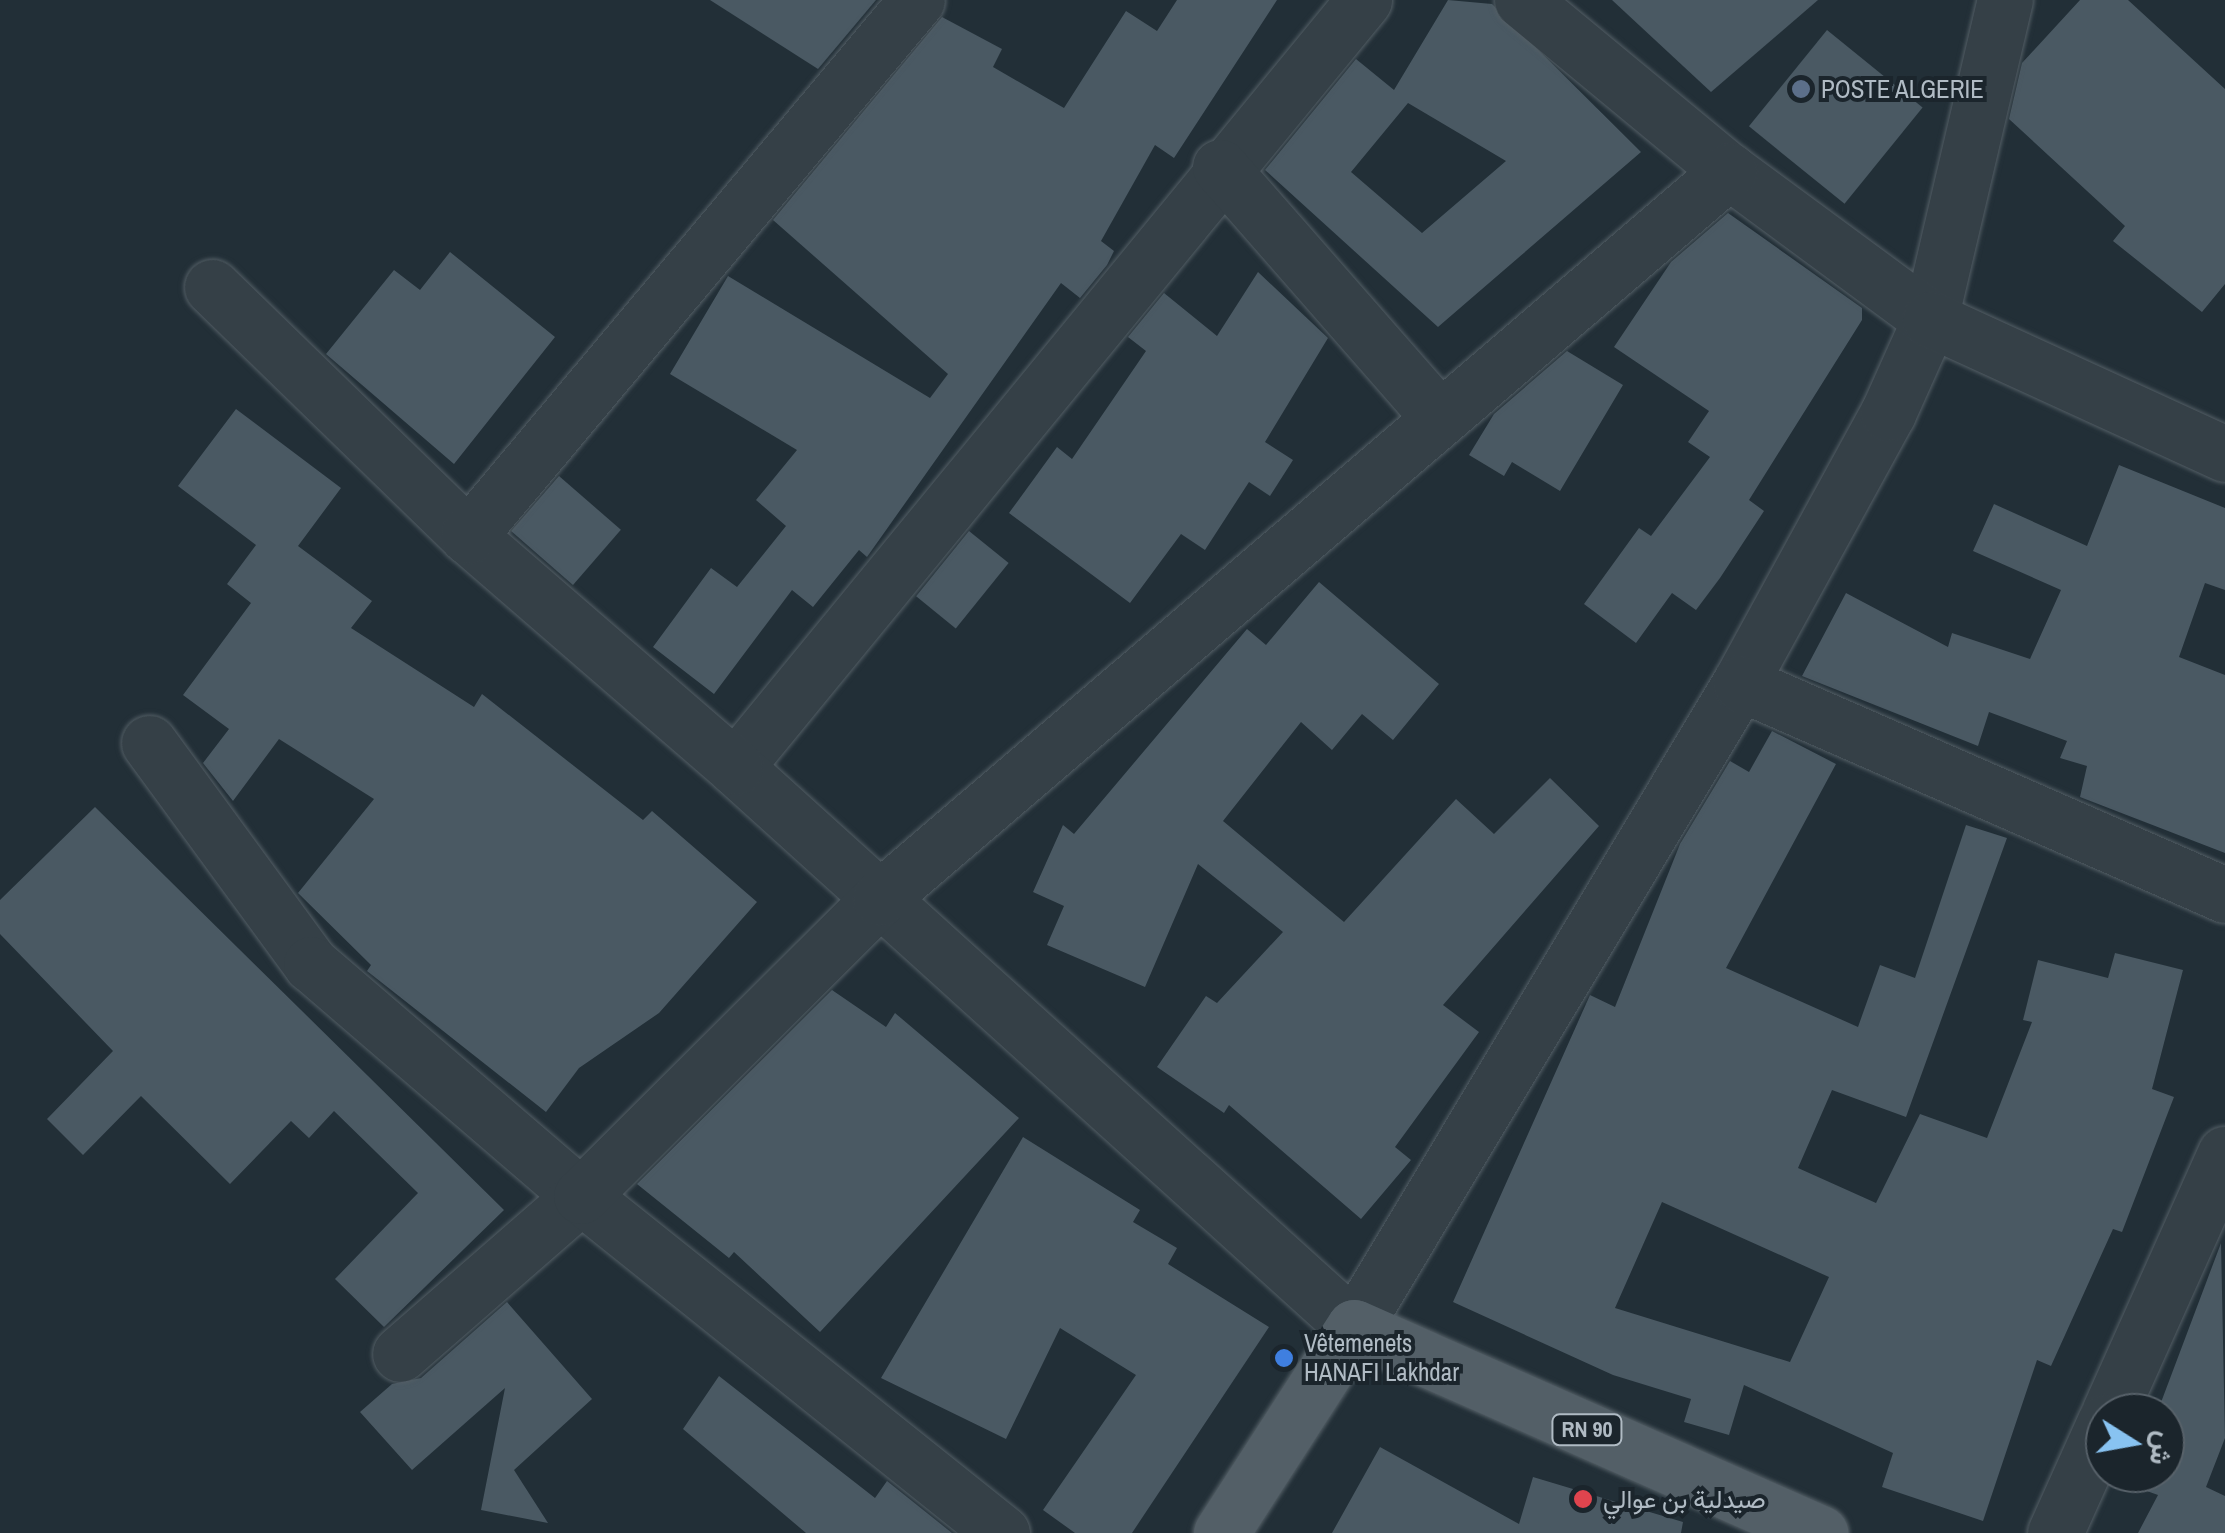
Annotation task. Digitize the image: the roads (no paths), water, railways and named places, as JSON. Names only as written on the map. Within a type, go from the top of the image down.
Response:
[{"type":"main road","points":[[1221,1533],[1354,1327]]},
{"type":"main road","name":"RN 90","points":[[1354,1327],[1820,1533]]},
{"type":"street","points":[[468,536],[917,0]]},
{"type":"street","points":[[735,767],[1220,167],[1364,0]]},
{"type":"street","points":[[1522,0],[1729,171],[1930,319],[2225,454]]},
{"type":"street","points":[[212,287],[468,536],[735,767],[1354,1327],[1740,683],[1930,319],[2005,0]]},
{"type":"street","points":[[1220,167],[1440,418]]},
{"type":"street","points":[[400,1354],[581,1196],[880,898],[1729,171]]},
{"type":"street","points":[[1740,683],[2225,895]]},
{"type":"street","points":[[149,743],[311,964],[581,1196],[1002,1533]]},
{"type":"street","points":[[2118,1393],[2225,1154]]},
{"type":"street","points":[[2055,1533],[2085,1466]]},
{"type":"place","name":"POSTE ALGERIE","points":[[1801,89]]},
{"type":"place","name":"Vêtemenets HANAFI Lakhdar","points":[[1284,1358]]},
{"type":"place","name":"صيدلية بن عوالي","points":[[1583,1499]]}]
